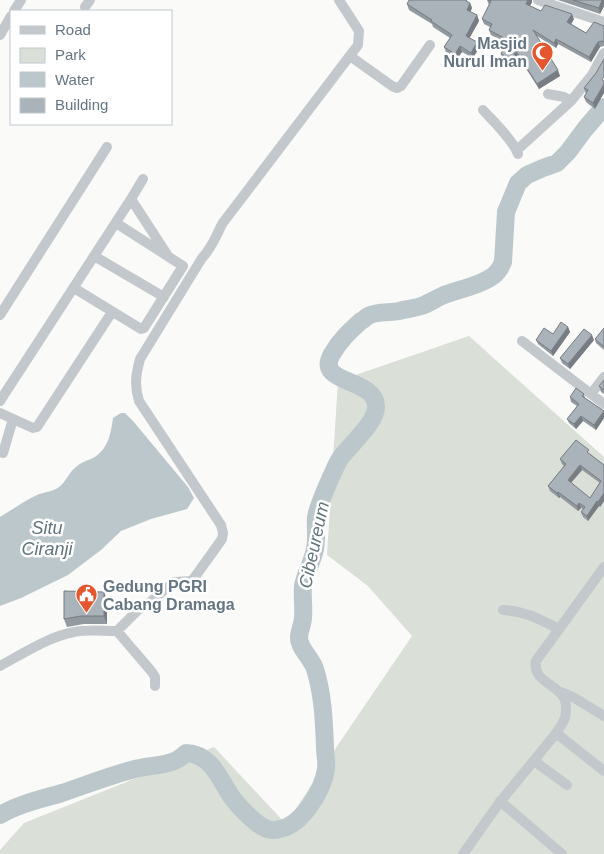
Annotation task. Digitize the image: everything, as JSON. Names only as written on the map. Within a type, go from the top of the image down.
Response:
[{"type":"street","points":[[0,666],[61,635],[76,631],[117,631],[139,608],[149,603],[174,582],[192,581],[222,539],[221,525],[140,401],[135,382],[137,371],[140,359],[214,241],[222,224],[358,45],[358,31],[339,0]]},
{"type":"street","points":[[538,0],[604,22]]},
{"type":"street","points":[[0,35],[10,18]]},
{"type":"street","points":[[350,56],[397,88],[401,86],[430,45]]},
{"type":"street","points":[[483,110],[517,152],[571,101],[592,75],[604,53]]},
{"type":"street","points":[[548,94],[564,97],[571,101]]},
{"type":"street","points":[[0,315],[107,147]]},
{"type":"street","points":[[0,401],[143,179]]},
{"type":"street","points":[[131,199],[168,256]]},
{"type":"street","points":[[74,288],[143,329],[164,297],[183,266],[116,223]]},
{"type":"street","points":[[94,256],[164,297]]},
{"type":"street","points":[[0,413],[33,428],[37,427],[112,312]]},
{"type":"street","points":[[522,340],[604,404]]},
{"type":"street","points":[[591,394],[604,377]]},
{"type":"street","points":[[3,453],[13,419]]},
{"type":"street","points":[[604,568],[536,661],[535,668],[539,675],[561,692],[604,716]]},
{"type":"street","points":[[502,610],[526,613],[559,629]]},
{"type":"street","points":[[117,631],[152,672],[155,677],[155,686]]},
{"type":"street","points":[[463,854],[500,801],[556,733],[565,718],[567,703],[561,692]]},
{"type":"street","points":[[556,733],[604,771]]},
{"type":"street","points":[[534,761],[567,785]]},
{"type":"street","points":[[500,801],[562,854]]},
{"type":"green space","points":[[469,336],[604,457],[604,854],[0,854],[0,850],[24,823],[214,747],[286,824],[412,636],[368,586],[327,555],[338,381]]},
{"type":"water","name":"Situ Ciranji","points":[[121,413],[125,413],[133,421],[188,487],[194,498],[187,509],[151,519],[121,531],[101,550],[68,575],[0,606],[0,517],[32,497],[59,487],[78,465],[98,455],[108,441],[113,418]]},
{"type":"building","points":[[409,0],[467,0],[470,3],[467,10],[477,15],[466,36],[477,42],[471,53],[460,46],[455,54],[444,47],[452,35],[407,4]]},
{"type":"building","points":[[488,0],[528,0],[526,4],[541,11],[545,5],[572,14],[567,22],[586,33],[594,22],[604,26],[604,42],[598,42],[589,57],[556,39],[554,43],[533,30],[558,70],[537,84],[516,51],[512,59],[501,54],[508,40],[489,30],[492,24],[482,19],[491,1]]},
{"type":"building","points":[[573,0],[602,0],[599,8]]},
{"type":"building","points":[[604,59],[604,76],[602,80],[604,84],[593,103],[584,97],[588,90],[584,88]]},
{"type":"building","points":[[561,322],[568,327],[551,351],[536,340],[544,328],[553,334]]},
{"type":"building","points":[[604,328],[604,344],[603,346],[595,339]]},
{"type":"building","points":[[584,329],[592,335],[568,364],[560,358]]},
{"type":"building","points":[[604,380],[604,390],[599,386]]},
{"type":"building","points":[[576,388],[584,394],[582,396],[604,411],[594,425],[581,416],[574,424],[567,419],[579,404],[570,397]]},
{"type":"building","points":[[576,440],[589,450],[587,452],[604,465],[604,493],[587,516],[581,512],[585,507],[579,503],[577,506],[548,486],[566,464],[560,459]],"holes":[[[580,465],[601,481],[590,498],[568,480]]]},
{"type":"building","points":[[64,591],[104,592],[104,616],[81,616],[64,619]]},
{"type":"waterway","name":"Cibeureum","points":[[0,815],[22,805],[117,774],[142,767],[169,763],[181,758],[186,753],[195,754],[208,762],[238,805],[263,827],[270,830],[280,829],[296,821],[303,814],[321,787],[326,769],[324,717],[318,678],[313,665],[301,646],[299,638],[303,620],[303,586],[313,557],[316,540],[316,517],[323,497],[339,460],[372,420],[376,406],[373,397],[366,390],[331,371],[329,364],[332,354],[345,336],[368,316],[375,313],[399,311],[421,306],[444,295],[482,282],[495,274],[503,262],[506,212],[518,183],[527,175],[557,163],[604,107]]},
{"type":"place","name":"Masjid Nurul Iman","points":[[543,71]]},
{"type":"place","name":"Gedung PGRI Cabang Dramaga","points":[[87,614]]}]
